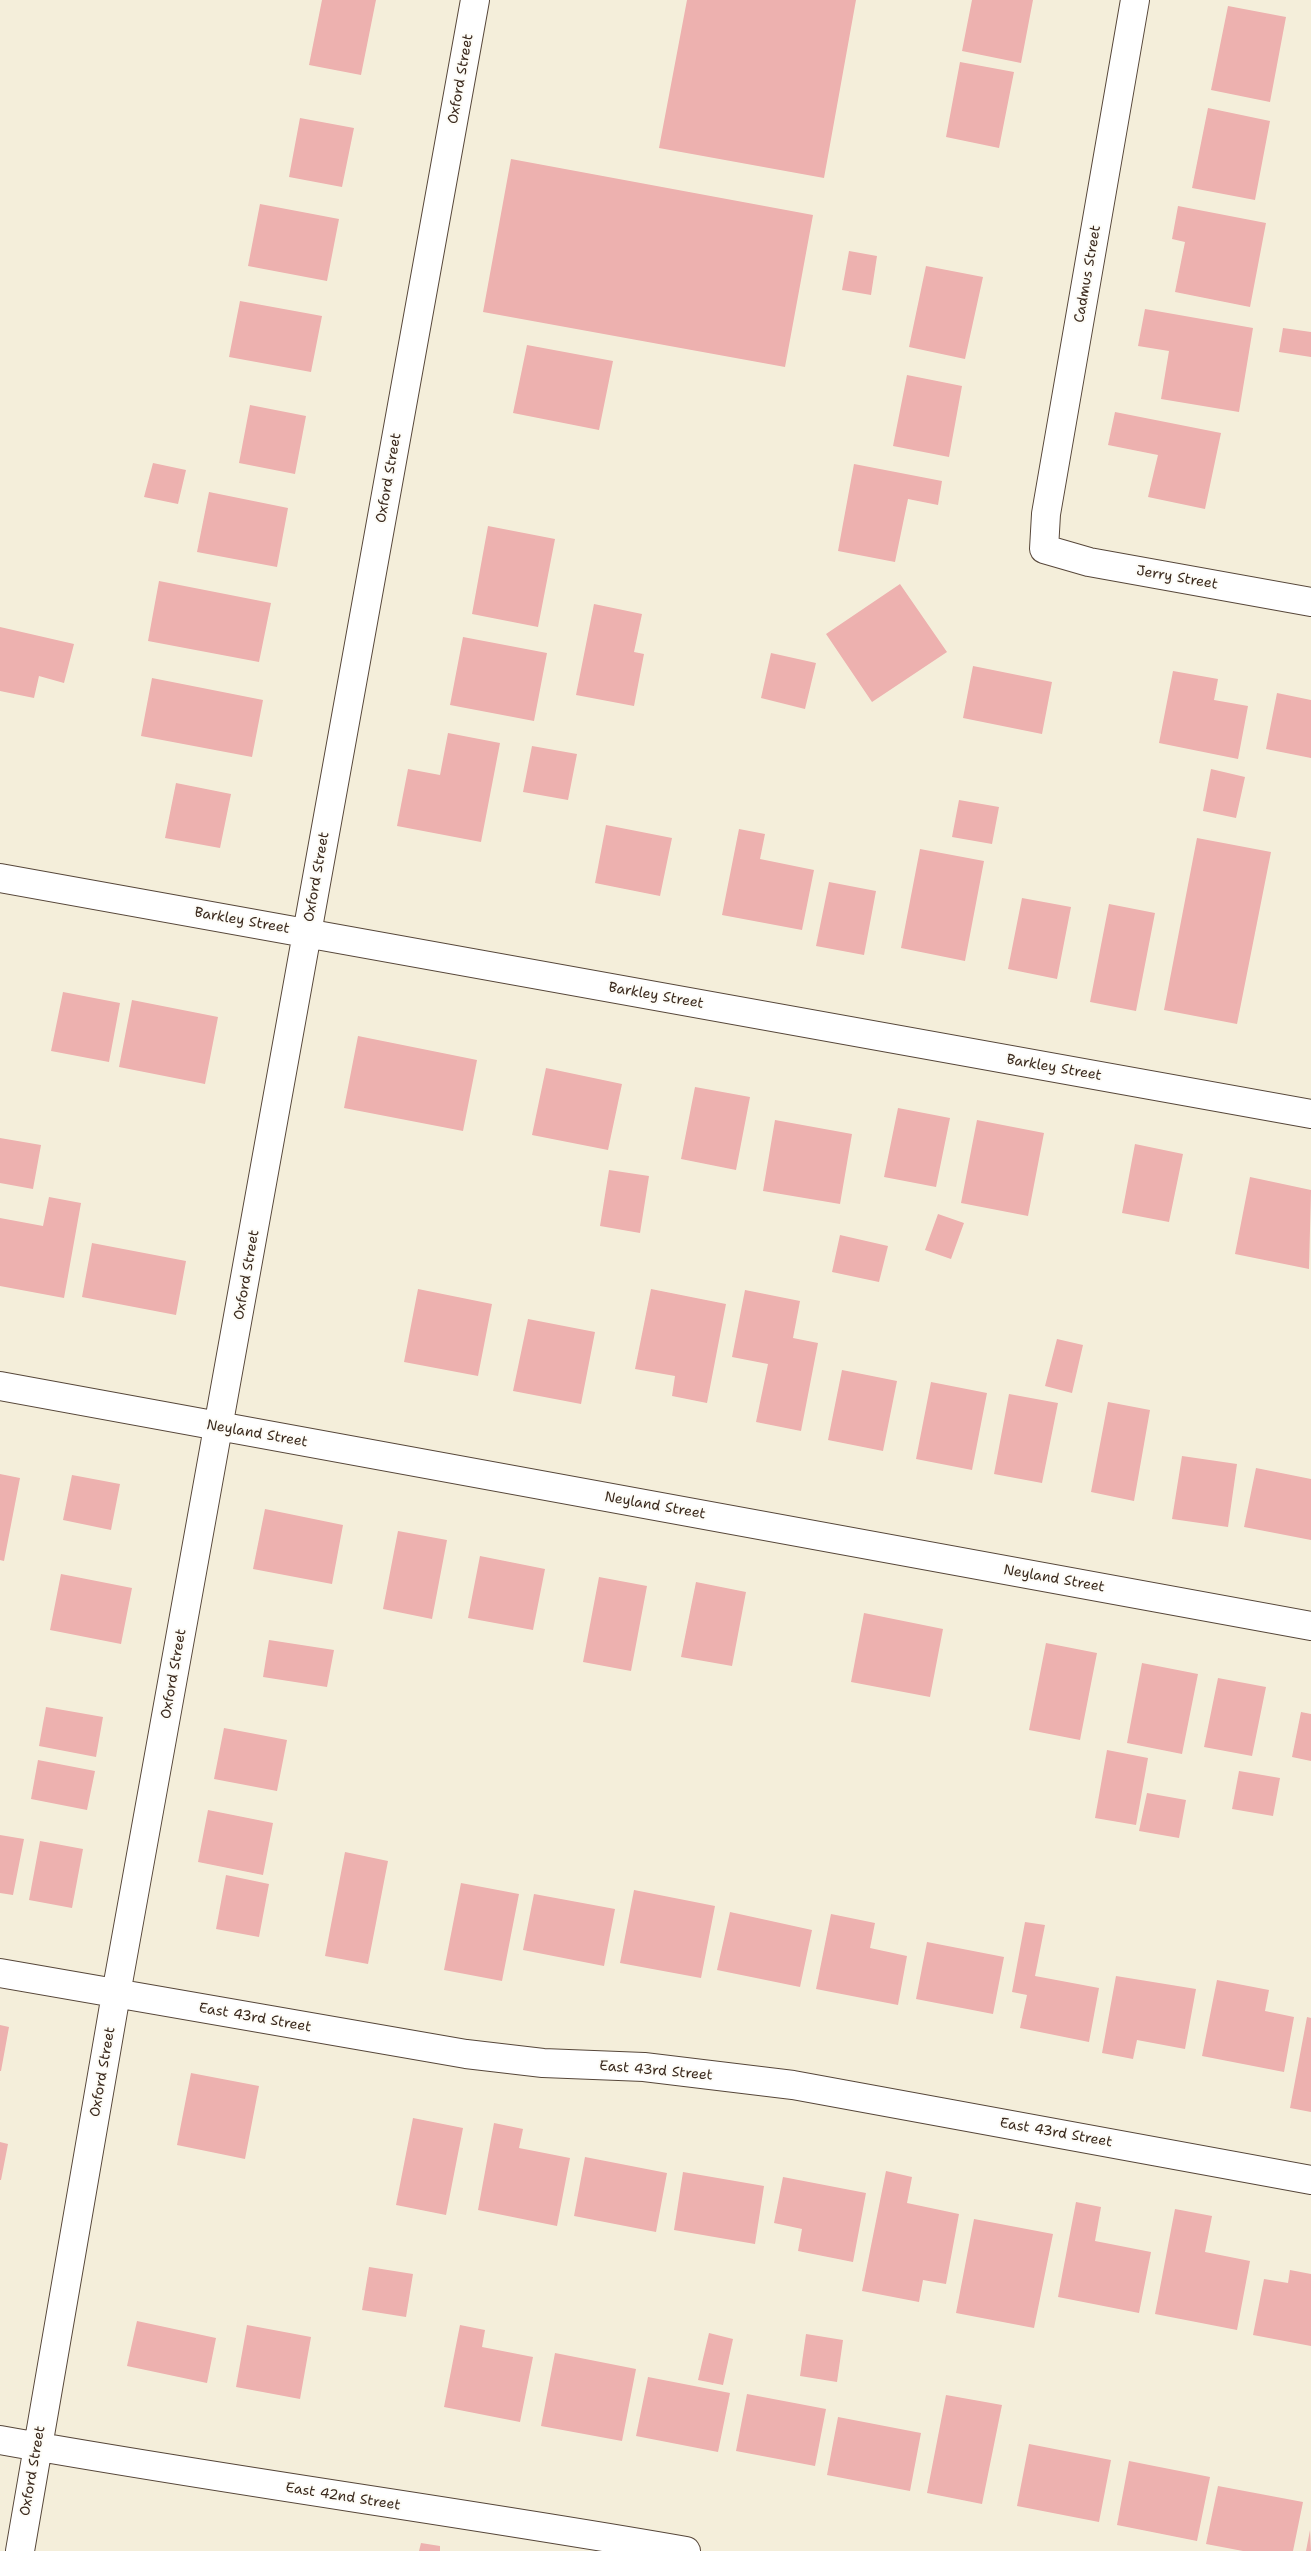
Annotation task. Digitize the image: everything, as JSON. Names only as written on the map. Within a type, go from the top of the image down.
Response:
[{"type":"street","name":"Oxford Street","points":[[20,2551],[116,1994],[475,0]]},
{"type":"street","name":"Cadmus Street","points":[[1044,549],[1046,514],[1136,0]]},
{"type":"street","name":"Jerry Street","points":[[1044,549],[1089,562],[1311,602]]},
{"type":"street","name":"Barkley Street","points":[[0,878],[1311,1114]]},
{"type":"street","name":"Neyland Street","points":[[0,1386],[1311,1626]]},
{"type":"street","name":"East 43rd Street","points":[[0,1973],[466,2054],[543,2063],[644,2067],[794,2086],[1311,2180]]},
{"type":"street","name":"East 42nd Street","points":[[0,2440],[344,2498],[532,2524],[686,2551]]},
{"type":"building","points":[[322,0],[376,0],[361,75],[309,65]]},
{"type":"building","points":[[687,0],[856,0],[824,178],[659,148]]},
{"type":"building","points":[[972,0],[1033,0],[1021,63],[962,51]]},
{"type":"building","points":[[1228,6],[1286,17],[1270,102],[1211,90]]},
{"type":"building","points":[[960,62],[1014,72],[999,148],[946,137]]},
{"type":"building","points":[[1208,108],[1270,121],[1255,200],[1192,188]]},
{"type":"building","points":[[300,118],[354,128],[342,187],[289,177]]},
{"type":"building","points":[[511,159],[813,215],[785,367],[483,312]]},
{"type":"building","points":[[260,204],[339,219],[327,281],[248,266]]},
{"type":"building","points":[[1178,206],[1266,223],[1250,307],[1175,292],[1185,242],[1172,239]]},
{"type":"building","points":[[849,251],[877,256],[871,295],[842,290]]},
{"type":"building","points":[[926,266],[983,277],[965,359],[909,347]]},
{"type":"building","points":[[240,301],[322,316],[311,372],[229,357]]},
{"type":"building","points":[[1145,309],[1253,328],[1239,412],[1161,399],[1169,351],[1138,346]]},
{"type":"building","points":[[1283,328],[1311,332],[1311,357],[1279,352]]},
{"type":"building","points":[[527,345],[613,361],[599,430],[513,413]]},
{"type":"building","points":[[907,375],[962,386],[949,457],[893,446]]},
{"type":"building","points":[[250,405],[306,416],[295,474],[239,463]]},
{"type":"building","points":[[1115,412],[1221,433],[1205,509],[1148,497],[1158,455],[1108,445]]},
{"type":"building","points":[[153,463],[186,470],[178,504],[144,497]]},
{"type":"building","points":[[854,464],[942,481],[938,505],[908,499],[895,562],[838,551]]},
{"type":"building","points":[[209,492],[288,508],[277,567],[197,552]]},
{"type":"building","points":[[488,526],[555,539],[538,627],[472,614]]},
{"type":"building","points":[[159,581],[271,603],[259,662],[148,641]]},
{"type":"building","points":[[900,584],[947,652],[872,702],[826,634]]},
{"type":"building","points":[[594,604],[642,614],[634,652],[644,654],[634,706],[576,695]]},
{"type":"building","points":[[0,627],[74,644],[64,683],[39,676],[34,698],[0,691]]},
{"type":"building","points":[[463,637],[547,653],[534,721],[450,705]]},
{"type":"building","points":[[771,653],[816,663],[805,709],[761,698]]},
{"type":"building","points":[[973,666],[1052,682],[1042,734],[963,718]]},
{"type":"building","points":[[1173,671],[1218,679],[1214,700],[1248,706],[1238,759],[1159,743]]},
{"type":"building","points":[[152,678],[263,700],[252,757],[141,736]]},
{"type":"building","points":[[1277,693],[1311,700],[1311,758],[1266,749]]},
{"type":"building","points":[[448,733],[500,743],[481,842],[397,826],[408,769],[440,775]]},
{"type":"building","points":[[532,746],[577,754],[568,800],[523,792]]},
{"type":"building","points":[[1211,769],[1245,777],[1236,818],[1203,811]]},
{"type":"building","points":[[176,783],[231,794],[220,848],[165,838]]},
{"type":"building","points":[[959,800],[999,807],[992,844],[952,837]]},
{"type":"building","points":[[606,825],[672,838],[660,896],[595,883]]},
{"type":"building","points":[[739,829],[765,834],[760,859],[814,870],[802,930],[722,915]]},
{"type":"building","points":[[1197,838],[1271,852],[1237,1024],[1164,1010]]},
{"type":"building","points":[[920,849],[984,861],[965,961],[901,948]]},
{"type":"building","points":[[829,882],[876,891],[864,955],[816,946]]},
{"type":"building","points":[[1022,898],[1071,907],[1057,979],[1008,969]]},
{"type":"building","points":[[1109,904],[1155,913],[1136,1011],[1090,1002]]},
{"type":"building","points":[[63,992],[120,1003],[109,1062],[51,1051]]},
{"type":"building","points":[[132,1000],[218,1017],[205,1084],[119,1067]]},
{"type":"building","points":[[358,1036],[477,1060],[463,1131],[344,1108]]},
{"type":"building","points":[[546,1068],[622,1084],[608,1150],[532,1135]]},
{"type":"building","points":[[695,1087],[750,1097],[736,1170],[681,1159]]},
{"type":"building","points":[[898,1108],[950,1118],[936,1187],[884,1177]]},
{"type":"building","points":[[775,1120],[852,1134],[840,1204],[763,1191]]},
{"type":"building","points":[[977,1120],[1044,1133],[1028,1216],[961,1203]]},
{"type":"building","points":[[0,1138],[41,1145],[33,1189],[0,1183]]},
{"type":"building","points":[[1135,1144],[1183,1154],[1169,1222],[1122,1213]]},
{"type":"building","points":[[609,1170],[649,1176],[640,1233],[600,1226]]},
{"type":"building","points":[[1250,1177],[1311,1190],[1309,1269],[1235,1254]]},
{"type":"building","points":[[49,1197],[81,1203],[64,1298],[0,1286],[0,1218],[43,1226]]},
{"type":"building","points":[[938,1214],[964,1223],[951,1259],[925,1250]]},
{"type":"building","points":[[840,1235],[888,1246],[879,1282],[832,1272]]},
{"type":"building","points":[[92,1243],[186,1261],[176,1315],[82,1297]]},
{"type":"building","points":[[418,1289],[492,1304],[478,1376],[404,1362]]},
{"type":"building","points":[[651,1289],[726,1304],[707,1403],[672,1396],[675,1376],[635,1369]]},
{"type":"building","points":[[745,1290],[800,1301],[793,1338],[818,1343],[801,1431],[756,1422],[768,1364],[732,1357]]},
{"type":"building","points":[[528,1319],[595,1332],[581,1404],[513,1391]]},
{"type":"building","points":[[1057,1339],[1083,1345],[1072,1393],[1045,1386]]},
{"type":"building","points":[[842,1370],[897,1381],[883,1451],[828,1440]]},
{"type":"building","points":[[931,1382],[987,1393],[972,1470],[916,1459]]},
{"type":"building","points":[[1009,1394],[1058,1403],[1042,1483],[994,1474]]},
{"type":"building","points":[[1108,1402],[1150,1410],[1134,1501],[1091,1492]]},
{"type":"building","points":[[1182,1456],[1237,1464],[1228,1527],[1172,1519]]},
{"type":"building","points":[[1256,1468],[1311,1479],[1311,1540],[1244,1527]]},
{"type":"building","points":[[0,1474],[20,1478],[4,1561],[0,1560]]},
{"type":"building","points":[[72,1475],[120,1484],[111,1530],[63,1520]]},
{"type":"building","points":[[265,1509],[343,1525],[332,1584],[253,1569]]},
{"type":"building","points":[[398,1531],[447,1540],[432,1619],[383,1609]]},
{"type":"building","points":[[480,1556],[545,1569],[533,1630],[468,1618]]},
{"type":"building","points":[[61,1574],[132,1588],[121,1644],[50,1630]]},
{"type":"building","points":[[599,1577],[647,1586],[631,1671],[583,1662]]},
{"type":"building","points":[[696,1582],[746,1592],[732,1666],[681,1657]]},
{"type":"building","points":[[864,1613],[943,1629],[930,1697],[851,1682]]},
{"type":"building","points":[[269,1640],[334,1650],[327,1687],[263,1677]]},
{"type":"building","points":[[1046,1643],[1097,1653],[1080,1740],[1029,1730]]},
{"type":"building","points":[[1142,1663],[1198,1674],[1182,1754],[1127,1743]]},
{"type":"building","points":[[1218,1678],[1266,1687],[1252,1756],[1204,1747]]},
{"type":"building","points":[[46,1707],[103,1717],[96,1757],[39,1746]]},
{"type":"building","points":[[1301,1712],[1311,1714],[1311,1761],[1292,1757]]},
{"type":"building","points":[[224,1728],[287,1740],[277,1791],[214,1779]]},
{"type":"building","points":[[1107,1750],[1148,1758],[1136,1825],[1095,1818]]},
{"type":"building","points":[[38,1760],[95,1771],[87,1810],[31,1799]]},
{"type":"building","points":[[1239,1771],[1280,1778],[1273,1816],[1232,1809]]},
{"type":"building","points":[[1147,1793],[1186,1800],[1179,1838],[1139,1831]]},
{"type":"building","points":[[208,1810],[273,1823],[263,1875],[198,1862]]},
{"type":"building","points":[[0,1835],[24,1839],[13,1895],[0,1893]]},
{"type":"building","points":[[40,1841],[83,1849],[72,1908],[29,1900]]},
{"type":"building","points":[[345,1852],[388,1861],[368,1964],[325,1956]]},
{"type":"building","points":[[226,1875],[269,1884],[259,1937],[216,1929]]},
{"type":"building","points":[[461,1883],[519,1894],[502,1981],[444,1970]]},
{"type":"building","points":[[634,1890],[715,1906],[701,1978],[620,1963]]},
{"type":"building","points":[[534,1894],[615,1909],[604,1966],[523,1950]]},
{"type":"building","points":[[730,1912],[812,1930],[800,1987],[717,1970]]},
{"type":"building","points":[[831,1914],[875,1923],[870,1948],[907,1956],[898,2005],[816,1989]]},
{"type":"building","points":[[1025,1922],[1045,1925],[1035,1976],[1099,1988],[1089,2042],[1020,2028],[1027,1995],[1012,1992]]},
{"type":"building","points":[[927,1942],[1004,1957],[993,2014],[916,1999]]},
{"type":"building","points":[[1116,1976],[1196,1989],[1185,2049],[1137,2040],[1133,2059],[1102,2053]]},
{"type":"building","points":[[1217,1980],[1269,1990],[1265,2011],[1294,2017],[1284,2072],[1202,2056]]},
{"type":"building","points":[[1307,2017],[1311,2018],[1311,2112],[1290,2108]]},
{"type":"building","points":[[0,2025],[9,2027],[1,2071],[0,2071]]},
{"type":"building","points":[[191,2073],[259,2086],[245,2159],[177,2145]]},
{"type":"building","points":[[413,2118],[463,2128],[446,2215],[396,2205]]},
{"type":"building","points":[[494,2123],[523,2129],[519,2148],[570,2158],[557,2226],[478,2210]]},
{"type":"building","points":[[0,2142],[8,2144],[1,2180],[0,2180]]},
{"type":"building","points":[[585,2157],[667,2173],[656,2232],[574,2216]]},
{"type":"building","points":[[886,2171],[912,2177],[907,2203],[959,2214],[946,2284],[923,2280],[919,2302],[862,2291]]},
{"type":"building","points":[[683,2172],[764,2186],[755,2244],[674,2230]]},
{"type":"building","points":[[783,2177],[866,2193],[853,2262],[798,2251],[802,2229],[774,2223]]},
{"type":"building","points":[[1076,2202],[1101,2207],[1095,2241],[1151,2252],[1139,2313],[1058,2297]]},
{"type":"building","points":[[1175,2209],[1212,2216],[1205,2252],[1250,2261],[1237,2330],[1155,2314]]},
{"type":"building","points":[[974,2219],[1053,2234],[1034,2328],[956,2313]]},
{"type":"building","points":[[369,2267],[413,2274],[406,2317],[362,2310]]},
{"type":"building","points":[[1290,2270],[1311,2274],[1311,2346],[1253,2335],[1264,2279],[1288,2283]]},
{"type":"building","points":[[137,2321],[216,2338],[207,2383],[127,2366]]},
{"type":"building","points":[[247,2325],[311,2337],[300,2399],[236,2387]]},
{"type":"building","points":[[460,2325],[485,2330],[482,2347],[533,2357],[520,2422],[444,2407]]},
{"type":"building","points":[[709,2333],[733,2339],[723,2385],[698,2380]]},
{"type":"building","points":[[806,2334],[843,2340],[837,2382],[800,2376]]},
{"type":"building","points":[[555,2353],[636,2369],[622,2441],[541,2426]]},
{"type":"building","points":[[648,2377],[730,2393],[718,2452],[636,2436]]},
{"type":"building","points":[[747,2394],[826,2409],[815,2466],[736,2451]]},
{"type":"building","points":[[946,2395],[1002,2405],[982,2504],[927,2493]]},
{"type":"building","points":[[838,2417],[921,2433],[910,2491],[827,2475]]},
{"type":"building","points":[[1029,2444],[1111,2460],[1099,2522],[1017,2506]]},
{"type":"building","points":[[1129,2461],[1210,2477],[1197,2541],[1117,2525]]},
{"type":"building","points":[[1218,2486],[1303,2502],[1293,2551],[1243,2551],[1206,2544]]},
{"type":"building","points":[[1310,2530],[1311,2551],[1306,2551]]},
{"type":"building","points":[[421,2543],[440,2546],[440,2551],[419,2551]]}]
